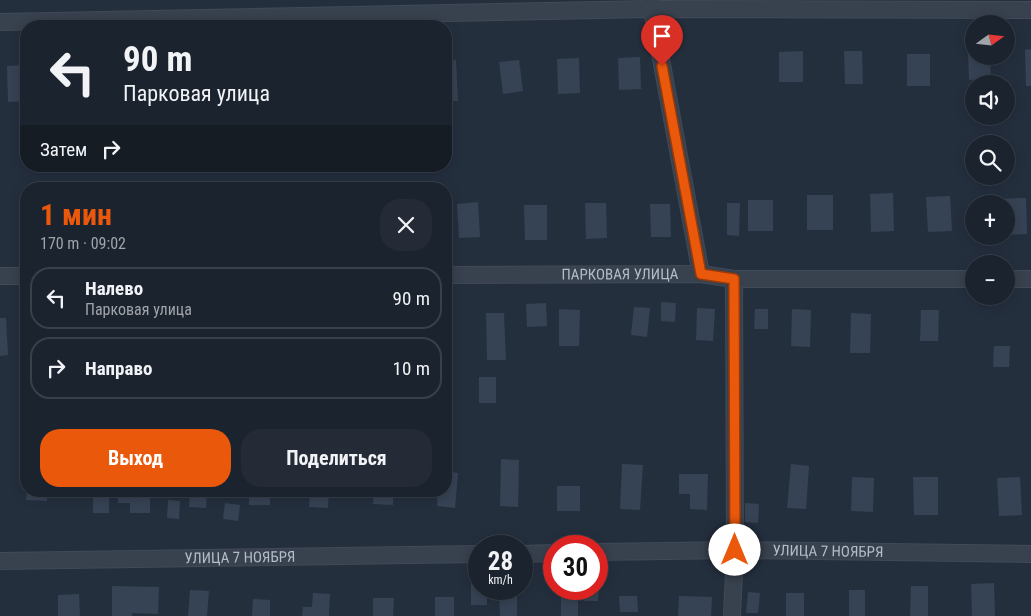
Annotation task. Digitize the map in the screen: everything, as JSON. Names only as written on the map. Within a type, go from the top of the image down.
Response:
[{"type":"street","points":[[651,5],[701,274]]},
{"type":"street","points":[[77,20],[651,5],[1031,10]]},
{"type":"street","points":[[0,22],[20,21]]},
{"type":"street","name":"ПАРКОВАЯ УЛИЦА","points":[[452,274],[701,274],[734,279],[965,279]]},
{"type":"street","points":[[0,276],[20,276]]},
{"type":"street","points":[[732,616],[735,550],[734,279]]},
{"type":"street","points":[[1015,279],[1031,279]]},
{"type":"street","name":"УЛИЦА 7 НОЯБРЯ","points":[[608,552],[735,550],[1031,554]]},
{"type":"street","name":"УЛИЦА 7 НОЯБРЯ","points":[[0,561],[468,554]]},
{"type":"building","points":[[1031,49],[1031,86],[1026,86],[1025,50]]},
{"type":"building","points":[[803,51],[803,82],[779,82],[779,52]]},
{"type":"building","points":[[844,51],[862,51],[863,84],[845,84]]},
{"type":"building","points":[[907,54],[930,54],[930,86],[907,86]]},
{"type":"building","points":[[640,57],[641,89],[619,90],[618,58]]},
{"type":"building","points":[[579,58],[580,93],[558,94],[557,59]]},
{"type":"building","points":[[452,60],[456,60],[458,101],[452,101]]},
{"type":"building","points":[[519,60],[523,91],[503,94],[499,62]]},
{"type":"building","points":[[20,65],[20,101],[8,102],[7,66]]},
{"type":"building","points":[[968,65],[990,65],[991,75],[969,75]]},
{"type":"building","points":[[893,193],[894,231],[871,232],[870,194]]},
{"type":"building","points":[[807,195],[833,195],[833,230],[807,230]]},
{"type":"building","points":[[950,196],[952,231],[928,232],[926,197]]},
{"type":"building","points":[[1015,198],[1026,198],[1027,234],[1015,235]]},
{"type":"building","points":[[748,200],[773,200],[773,231],[748,231]]},
{"type":"building","points":[[478,202],[480,237],[459,238],[457,204]]},
{"type":"building","points":[[585,203],[606,203],[607,238],[586,239]]},
{"type":"building","points":[[727,203],[740,203],[739,236],[727,235]]},
{"type":"building","points":[[650,204],[670,204],[671,237],[651,237]]},
{"type":"building","points":[[524,205],[547,205],[547,240],[525,240]]},
{"type":"building","points":[[661,302],[676,303],[675,322],[661,321]]},
{"type":"building","points":[[546,303],[547,326],[527,327],[526,304]]},
{"type":"building","points":[[634,307],[650,308],[647,337],[631,335]]},
{"type":"building","points":[[697,308],[715,309],[713,341],[696,340]]},
{"type":"building","points":[[559,309],[580,310],[579,346],[559,346]]},
{"type":"building","points":[[755,309],[768,309],[768,329],[754,329]]},
{"type":"building","points":[[792,309],[811,310],[810,347],[791,346]]},
{"type":"building","points":[[921,310],[939,310],[938,341],[920,341]]},
{"type":"building","points":[[486,313],[504,313],[506,360],[487,360]]},
{"type":"building","points":[[851,313],[871,314],[870,353],[850,353]]},
{"type":"building","points":[[0,318],[6,318],[8,355],[0,356]]},
{"type":"building","points":[[994,346],[1010,346],[1009,367],[993,367]]},
{"type":"building","points":[[479,377],[496,377],[496,403],[479,403]]},
{"type":"building","points":[[501,459],[519,460],[518,507],[500,506]]},
{"type":"building","points":[[622,464],[643,465],[640,510],[620,509]]},
{"type":"building","points":[[791,464],[809,466],[806,509],[787,508]]},
{"type":"building","points":[[452,472],[458,473],[455,508],[437,506],[438,497],[452,497]]},
{"type":"building","points":[[679,474],[708,474],[707,510],[690,509],[690,494],[679,494]]},
{"type":"building","points":[[852,477],[874,478],[873,512],[851,511]]},
{"type":"building","points":[[913,477],[938,477],[938,515],[914,515]]},
{"type":"building","points":[[1020,477],[1022,515],[999,516],[997,478]]},
{"type":"building","points":[[557,486],[580,486],[580,511],[557,511]]},
{"type":"building","points":[[26,497],[47,497],[47,501],[26,500]]},
{"type":"building","points":[[93,497],[109,497],[109,513],[93,513]]},
{"type":"building","points":[[118,497],[150,497],[150,513],[130,513],[130,503],[118,503]]},
{"type":"building","points":[[190,497],[207,497],[206,508],[189,507]]},
{"type":"building","points":[[249,497],[270,497],[270,505],[249,505]]},
{"type":"building","points":[[310,497],[329,497],[328,508],[309,507]]},
{"type":"building","points":[[374,497],[393,497],[393,505],[373,504]]},
{"type":"building","points":[[168,500],[180,501],[179,519],[167,518]]},
{"type":"building","points":[[225,503],[240,505],[238,521],[223,519]]},
{"type":"building","points":[[745,503],[759,504],[758,523],[745,522]]},
{"type":"building","points":[[994,583],[995,616],[972,616],[971,584]]},
{"type":"building","points":[[112,586],[159,587],[158,614],[132,613],[132,616],[112,616]]},
{"type":"building","points":[[911,586],[928,586],[928,616],[910,616]]},
{"type":"building","points":[[190,590],[209,591],[207,616],[188,616]]},
{"type":"building","points":[[849,590],[865,590],[865,616],[849,616]]},
{"type":"building","points":[[748,592],[760,593],[758,613],[746,613]]},
{"type":"building","points":[[313,593],[330,594],[329,616],[302,616],[303,607],[312,607]]},
{"type":"building","points":[[786,593],[804,593],[804,616],[786,616]]},
{"type":"building","points":[[79,594],[80,616],[58,616],[58,595]]},
{"type":"building","points":[[619,596],[637,596],[638,612],[620,612]]},
{"type":"building","points":[[679,596],[712,597],[711,616],[678,616]]},
{"type":"building","points":[[435,597],[454,597],[454,616],[435,616]]},
{"type":"building","points":[[373,598],[394,598],[393,616],[373,616]]},
{"type":"building","points":[[253,599],[270,600],[270,616],[252,616]]},
{"type":"building","points":[[471,600],[487,600],[487,605],[471,605]]},
{"type":"building","points":[[499,600],[517,600],[517,616],[500,616]]},
{"type":"building","points":[[561,600],[578,600],[578,616],[561,616]]},
{"type":"route","points":[[662,66],[701,274],[734,279],[735,550]]}]
